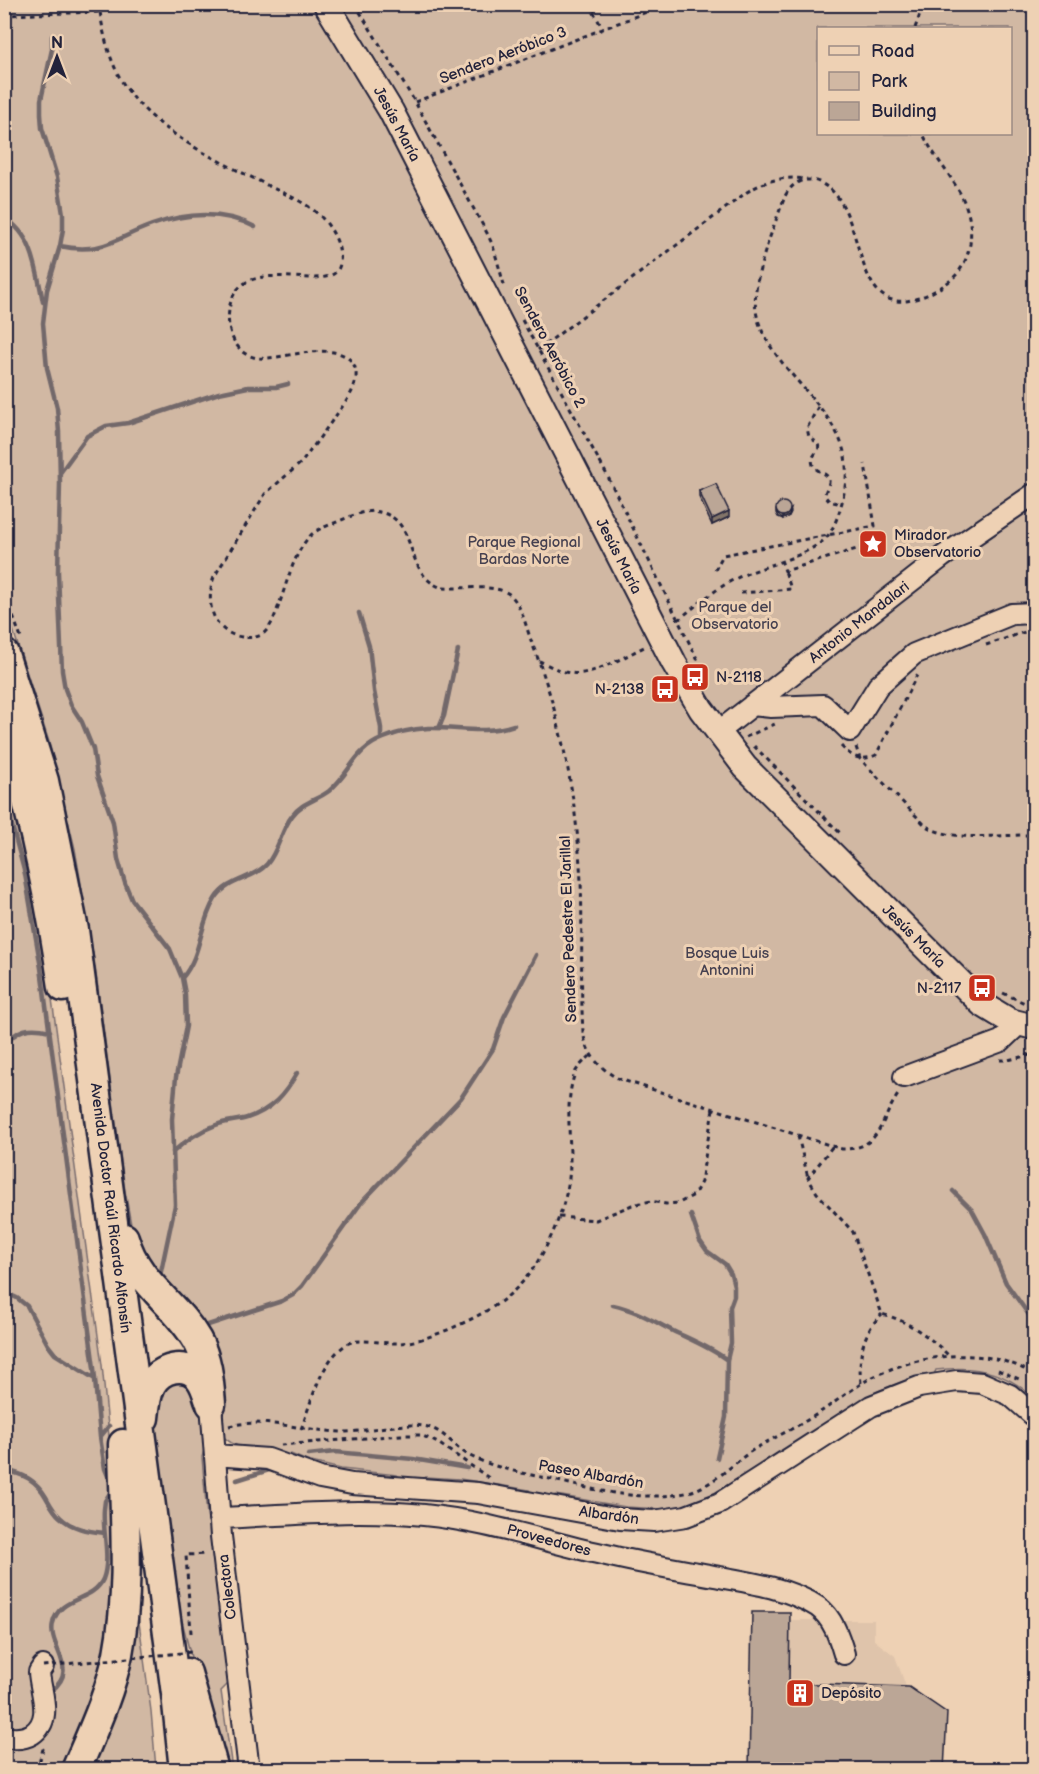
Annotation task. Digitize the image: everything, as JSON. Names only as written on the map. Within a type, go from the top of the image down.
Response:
[{"type":"highway","name":"Avenida Doctor Raúl Ricardo Alfonsín","points":[[4,654],[44,781],[66,883],[83,986],[107,1178],[165,1770]]},
{"type":"highway","name":"Avenida Doctor Raúl Ricardo Alfonsín","points":[[4,716],[31,817],[61,970],[133,1448],[160,1575],[184,1770]]},
{"type":"highway","points":[[107,1178],[126,1244],[136,1268],[185,1323],[198,1342],[206,1364],[217,1415]]},
{"type":"highway","points":[[76,1770],[111,1682],[121,1636],[133,1448],[148,1393],[156,1377],[164,1371],[182,1368],[198,1375],[217,1415]]},
{"type":"highway","points":[[160,1575],[214,1770]]},
{"type":"main road","name":"Jesús María","points":[[326,4],[391,111],[674,663],[717,733],[745,767],[982,1004],[1000,1017],[1027,1026]]},
{"type":"street","name":"Antonio Mandalari","points":[[717,733],[942,558],[1035,494]]},
{"type":"street","points":[[752,705],[823,705],[850,731],[878,686],[914,654],[1012,614],[1035,613]]},
{"type":"street","points":[[904,1083],[1001,1041],[1027,1026]]},
{"type":"street","name":"Albardón","points":[[215,1455],[262,1458],[320,1478],[352,1484],[478,1493],[620,1519],[654,1521],[686,1516],[720,1503],[871,1406],[919,1387],[957,1381],[982,1383],[1010,1395],[1035,1416]]},
{"type":"street","name":"Colectora","points":[[217,1415],[215,1455],[219,1518],[249,1770]]},
{"type":"street","name":"Proveedores","points":[[219,1518],[338,1512],[379,1513],[424,1515],[506,1528],[599,1554],[737,1580],[801,1598],[819,1608],[830,1619],[844,1654]]},
{"type":"street","points":[[4,1737],[23,1738],[34,1732],[43,1721],[45,1707],[39,1672],[43,1666]]},
{"type":"path","name":"Sendero Pedestre El Jarillal","points":[[99,4],[111,59],[120,78],[146,110],[194,148],[318,213],[328,225],[339,248],[341,264],[332,276],[316,279],[284,276],[259,278],[247,282],[233,295],[228,316],[229,327],[241,351],[257,358],[299,352],[325,352],[346,358],[355,368],[356,376],[351,394],[302,462],[266,494],[214,577],[210,586],[209,605],[217,622],[224,630],[239,637],[258,637],[264,633],[274,618],[299,552],[309,537],[326,526],[352,516],[379,512],[393,517],[404,529],[420,573],[434,586],[497,589],[511,596],[539,661],[560,734],[576,819],[581,884],[582,1019],[585,1045],[590,1056]]},
{"type":"path","name":"Sendero Aeróbico 2","points":[[355,4],[415,102],[487,233],[506,291]]},
{"type":"path","points":[[588,4],[603,29]]},
{"type":"path","name":"Sendero Aeróbico 3","points":[[415,102],[667,4]]},
{"type":"path","points":[[915,27],[924,4]]},
{"type":"path","points":[[4,15],[100,12]]},
{"type":"path","points":[[538,350],[747,192],[776,179],[795,177],[822,183],[834,193],[850,219],[870,282],[876,291],[885,298],[897,301],[910,301],[926,296],[954,277],[959,270],[969,251],[971,233],[965,202],[924,135]]},
{"type":"path","points":[[678,620],[727,584],[815,547],[829,534],[842,504],[846,466],[843,448],[836,433],[818,407],[770,345],[761,328],[756,309],[755,291],[785,196],[791,186],[809,180]]},
{"type":"path","name":"Sendero Aeróbico 2","points":[[516,311],[607,476],[709,683]]},
{"type":"path","points":[[818,407],[807,431],[809,437],[819,446],[812,459],[813,465],[829,479],[824,493],[826,498],[842,504]]},
{"type":"path","points":[[715,570],[723,555],[875,526],[865,464]]},
{"type":"path","points":[[785,572],[873,544]]},
{"type":"path","points":[[741,593],[791,589],[781,560]]},
{"type":"path","points":[[539,661],[570,673],[583,674],[650,644]]},
{"type":"path","points":[[746,737],[843,835]]},
{"type":"path","points":[[860,759],[926,826],[935,831],[955,835],[1035,835]]},
{"type":"path","points":[[997,989],[1018,1001],[1035,1006]]},
{"type":"path","points":[[1000,1060],[1035,1054]]},
{"type":"path","points":[[301,1429],[320,1377],[345,1346],[357,1340],[381,1344],[416,1341],[479,1315],[504,1299],[525,1280],[537,1264],[559,1217],[569,1178],[568,1134],[572,1092],[576,1072],[590,1056],[598,1065],[619,1079],[832,1147],[851,1149],[860,1148],[869,1143],[904,1083]]},
{"type":"path","points":[[559,1217],[596,1220],[632,1205],[651,1201],[666,1204],[679,1203],[694,1195],[701,1182],[713,1109]]},
{"type":"path","points":[[798,1136],[807,1178],[817,1193],[853,1232],[882,1314]]},
{"type":"path","points":[[807,1178],[832,1147]]},
{"type":"path","points":[[882,1314],[897,1318],[928,1336],[948,1355]]},
{"type":"path","points":[[861,1384],[862,1346],[873,1323],[882,1314]]},
{"type":"path","name":"Paseo Albardón","points":[[217,1415],[301,1429],[344,1432],[421,1426],[440,1433],[474,1458],[511,1471],[636,1496],[670,1495],[690,1492],[707,1485],[756,1449],[808,1420],[861,1384],[886,1371],[948,1355],[978,1356],[1016,1366],[1035,1376]]},
{"type":"path","points":[[993,1368],[1026,1384]]},
{"type":"path","points":[[286,1449],[278,1446],[401,1435],[421,1436],[438,1443],[490,1478],[482,1477]]},
{"type":"path","points":[[43,1666],[192,1652],[186,1555],[216,1553]]},
{"type":"path","points":[[37,1770],[43,1749]]},
{"type":"shaded area","name":"Depósito","points":[[752,1620],[874,1620],[874,1640],[895,1656],[909,1695],[947,1721],[944,1769],[750,1770]]},
{"type":"green space","name":"Parque Regional Bardas Norte","points":[[5,5],[1034,5],[1034,1399],[1013,1382],[989,1372],[963,1368],[936,1370],[933,1377],[919,1381],[912,1378],[878,1391],[800,1440],[799,1447],[787,1455],[777,1454],[710,1496],[685,1505],[681,1511],[667,1513],[661,1509],[626,1507],[556,1495],[548,1499],[534,1496],[529,1490],[460,1479],[425,1477],[417,1482],[403,1482],[397,1475],[341,1469],[307,1461],[291,1454],[286,1457],[251,1450],[227,1440],[222,1435],[218,1395],[137,1258],[125,1191],[94,959],[75,849],[49,742],[5,605]]},
{"type":"green space","points":[[5,760],[19,818],[49,977],[102,1365],[111,1457],[117,1637],[73,1769],[5,1769]]},
{"type":"green space","points":[[187,1381],[202,1404],[206,1443],[202,1457],[207,1516],[216,1553],[230,1682],[221,1691],[232,1769],[219,1769],[172,1581],[150,1431],[164,1386],[169,1382]]},
{"type":"green space","points":[[131,1563],[151,1711],[156,1769],[81,1770]]},
{"type":"building","points":[[716,484],[729,511],[712,519],[699,491]]},
{"type":"building","points":[[780,502],[786,502],[790,509],[786,516],[780,516],[776,512],[776,506]]},
{"type":"building","name":"Depósito","points":[[752,1612],[790,1612],[789,1683],[909,1687],[947,1713],[944,1770],[749,1770]]},
{"type":"building","points":[[535,1768],[592,1768],[594,1770],[534,1770]]},
{"type":"waterway","points":[[52,36],[52,49],[41,100],[41,114],[42,128],[57,177],[63,229],[47,290],[43,323],[47,368],[57,408],[59,432],[58,572],[62,671],[71,705],[82,722],[93,749],[97,776],[113,822],[118,859],[125,883],[132,900],[170,949],[182,978],[185,994],[186,1026],[176,1077],[172,1119],[175,1205],[160,1276]]},
{"type":"waterway","points":[[60,246],[98,247],[152,225],[191,216],[230,218],[255,227]]},
{"type":"waterway","points":[[4,218],[14,225],[28,244],[36,267],[43,302]]},
{"type":"waterway","points":[[60,473],[87,436],[106,426],[128,423],[219,393],[248,387],[276,387],[288,384]]},
{"type":"waterway","points":[[359,613],[369,646],[381,739]]},
{"type":"waterway","points":[[439,728],[444,716],[458,650]]},
{"type":"waterway","points":[[182,978],[189,969],[210,909],[220,892],[267,864],[288,822],[296,812],[329,791],[366,748],[384,738],[411,730],[428,728],[492,730],[514,725]]},
{"type":"waterway","points":[[4,796],[25,874],[41,968],[94,1368],[100,1437],[105,1469],[113,1488],[105,1501],[104,1509],[106,1562],[103,1579],[92,1592],[62,1608],[56,1614],[53,1623],[52,1632],[61,1658],[63,1674],[59,1683],[51,1691]]},
{"type":"waterway","points":[[205,1326],[282,1301],[302,1286],[361,1203],[461,1098],[493,1049],[504,1017],[536,955]]},
{"type":"waterway","points":[[4,1047],[13,1036],[24,1030],[50,1031]]},
{"type":"waterway","points":[[173,1152],[210,1127],[247,1118],[264,1111],[288,1088],[297,1073]]},
{"type":"waterway","points":[[953,1191],[972,1210],[1006,1283],[1034,1322]]},
{"type":"waterway","points":[[691,1215],[700,1241],[707,1251],[725,1264],[734,1286],[734,1296],[730,1307],[731,1343],[727,1360],[726,1417],[717,1458]]},
{"type":"waterway","points":[[4,1292],[27,1306],[55,1354],[95,1379]]},
{"type":"waterway","points":[[613,1305],[645,1317],[709,1348],[727,1360]]},
{"type":"waterway","points":[[100,1437],[109,1426]]},
{"type":"waterway","points":[[308,1455],[335,1452],[413,1459],[467,1468]]},
{"type":"waterway","points":[[4,1470],[34,1482],[56,1513],[65,1521],[81,1529],[104,1533]]},
{"type":"waterway","points":[[237,1480],[269,1470]]},
{"type":"place","name":"Mirador Observatorio","points":[[873,544]]},
{"type":"place","name":"N-2118","points":[[695,677]]},
{"type":"place","name":"N-2138","points":[[665,689]]},
{"type":"place","name":"N-2117","points":[[982,988]]},
{"type":"place","name":"Depósito","points":[[800,1693]]},
{"type":"park label","name":"Parque del Observatorio","points":[[735,616]]},
{"type":"park label","name":"Bosque Luis Antonini","points":[[727,962]]}]
